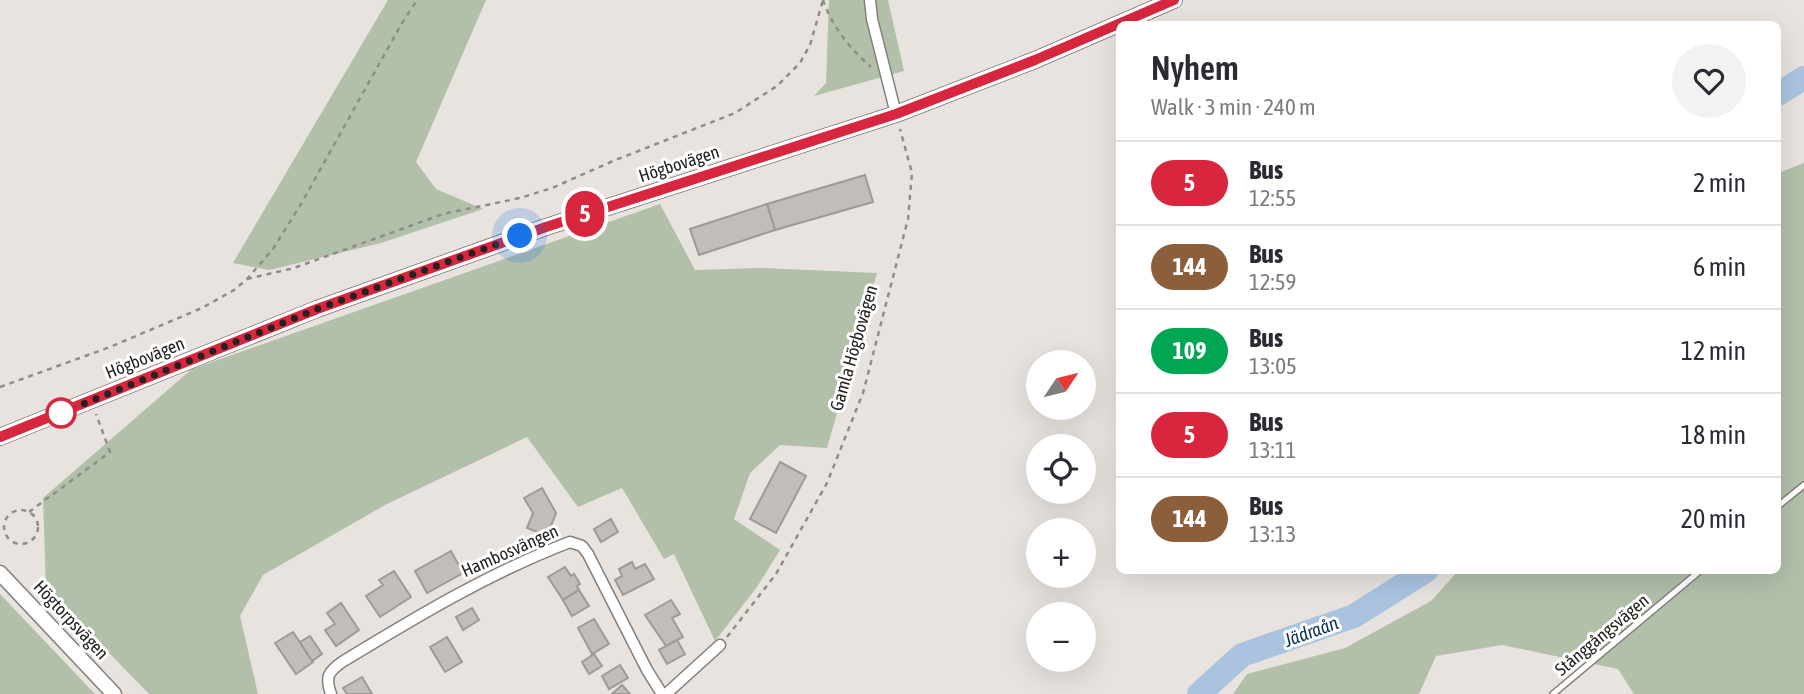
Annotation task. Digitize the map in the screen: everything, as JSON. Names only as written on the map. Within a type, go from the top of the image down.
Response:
[{"type":"main road","name":"Högbovägen","points":[[1125,21],[1174,0]]},
{"type":"main road","name":"Högbovägen","points":[[0,437],[317,309],[520,236],[896,114],[1116,25]]},
{"type":"street","points":[[870,0],[885,78],[896,114]]},
{"type":"street","name":"Hambosvängen","points":[[331,694],[327,676],[330,670],[342,662],[437,604],[498,573],[570,542],[582,546],[588,554],[646,670],[664,694]]},
{"type":"street","name":"Högtorpsvägen","points":[[0,573],[114,694]]},
{"type":"street","points":[[664,694],[720,645]]},
{"type":"lane","points":[[1781,504],[1804,485]]},
{"type":"lane","name":"Stånggångsvägen","points":[[1553,694],[1696,574]]},
{"type":"path","points":[[0,387],[110,347],[202,308],[234,290],[247,279],[273,249],[301,204],[417,0]]},
{"type":"path","points":[[247,279],[293,268],[443,214],[520,198],[552,188],[735,113],[777,86],[800,63],[810,45],[823,0]]},
{"type":"path","points":[[823,0],[828,14],[842,36],[885,78]]},
{"type":"path","name":"Gamla Högbovägen","points":[[720,645],[782,563],[827,484],[863,393],[908,219],[912,173],[896,114]]},
{"type":"path","points":[[29,512],[110,453],[91,401]]},
{"type":"path","points":[[19,511],[29,512],[38,526],[35,537],[26,544],[15,543],[2,531],[9,515],[19,511]]},
{"type":"green space","points":[[388,0],[486,0],[416,162],[436,189],[483,209],[381,243],[269,270],[233,263]]},
{"type":"green space","points":[[829,0],[888,0],[904,71],[814,96],[826,83]]},
{"type":"green space","points":[[1804,163],[1804,694],[1634,694],[1618,669],[1502,645],[1436,656],[1419,694],[1233,694],[1247,674],[1345,648],[1431,601],[1455,574],[1781,574],[1781,172]]},
{"type":"green space","points":[[660,204],[695,270],[760,268],[877,273],[827,448],[780,445],[750,473],[734,519],[780,550],[757,587],[715,641],[674,554],[664,559],[622,488],[578,507],[527,437],[385,505],[263,575],[240,616],[258,694],[149,694],[46,588],[43,498],[192,369]]},
{"type":"green space","points":[[0,594],[95,694],[0,694]]},
{"type":"building","points":[[865,175],[873,202],[775,230],[767,204]]},
{"type":"building","points":[[767,204],[775,230],[699,255],[690,229]]},
{"type":"building","points":[[780,462],[806,476],[776,533],[750,519]]},
{"type":"building","points":[[542,488],[556,513],[547,536],[527,528],[533,513],[524,498]]},
{"type":"building","points":[[611,519],[618,532],[601,542],[594,529]]},
{"type":"building","points":[[451,551],[463,573],[427,593],[415,571]]},
{"type":"building","points":[[632,562],[635,569],[645,564],[654,579],[623,595],[615,580],[622,576],[619,569]]},
{"type":"building","points":[[565,567],[571,576],[574,574],[580,584],[577,586],[579,590],[563,600],[548,577]]},
{"type":"building","points":[[394,571],[411,597],[380,617],[366,596],[383,585],[379,580]]},
{"type":"building","points":[[579,590],[589,606],[572,616],[563,600]]},
{"type":"building","points":[[671,600],[680,614],[672,618],[683,637],[666,646],[645,615]]},
{"type":"building","points":[[341,603],[359,630],[336,646],[325,630],[335,624],[327,613]]},
{"type":"building","points":[[472,608],[479,620],[463,630],[456,617]]},
{"type":"building","points":[[594,619],[609,644],[592,654],[578,628]]},
{"type":"building","points":[[293,632],[313,662],[296,674],[275,643]]},
{"type":"building","points":[[310,636],[322,654],[312,661],[300,642]]},
{"type":"building","points":[[447,637],[462,662],[445,672],[430,647]]},
{"type":"building","points":[[677,640],[685,654],[667,664],[659,650]]},
{"type":"building","points":[[594,654],[602,666],[589,674],[582,662]]},
{"type":"building","points":[[620,665],[628,678],[609,689],[602,676]]},
{"type":"building","points":[[362,677],[372,694],[347,694],[343,688]]},
{"type":"building","points":[[622,685],[630,694],[612,694]]},
{"type":"waterway","name":"Jädraån","points":[[1781,92],[1804,78]]},
{"type":"waterway","name":"Jädraån","points":[[1199,694],[1242,655],[1354,616],[1421,574]]},
{"type":"bus line","name":"5","points":[[1125,21],[1174,0]]},
{"type":"bus line","name":"5","points":[[0,437],[317,309],[546,227],[896,114],[1116,25]]},
{"type":"route","points":[[61,413],[317,309],[520,236]]}]
